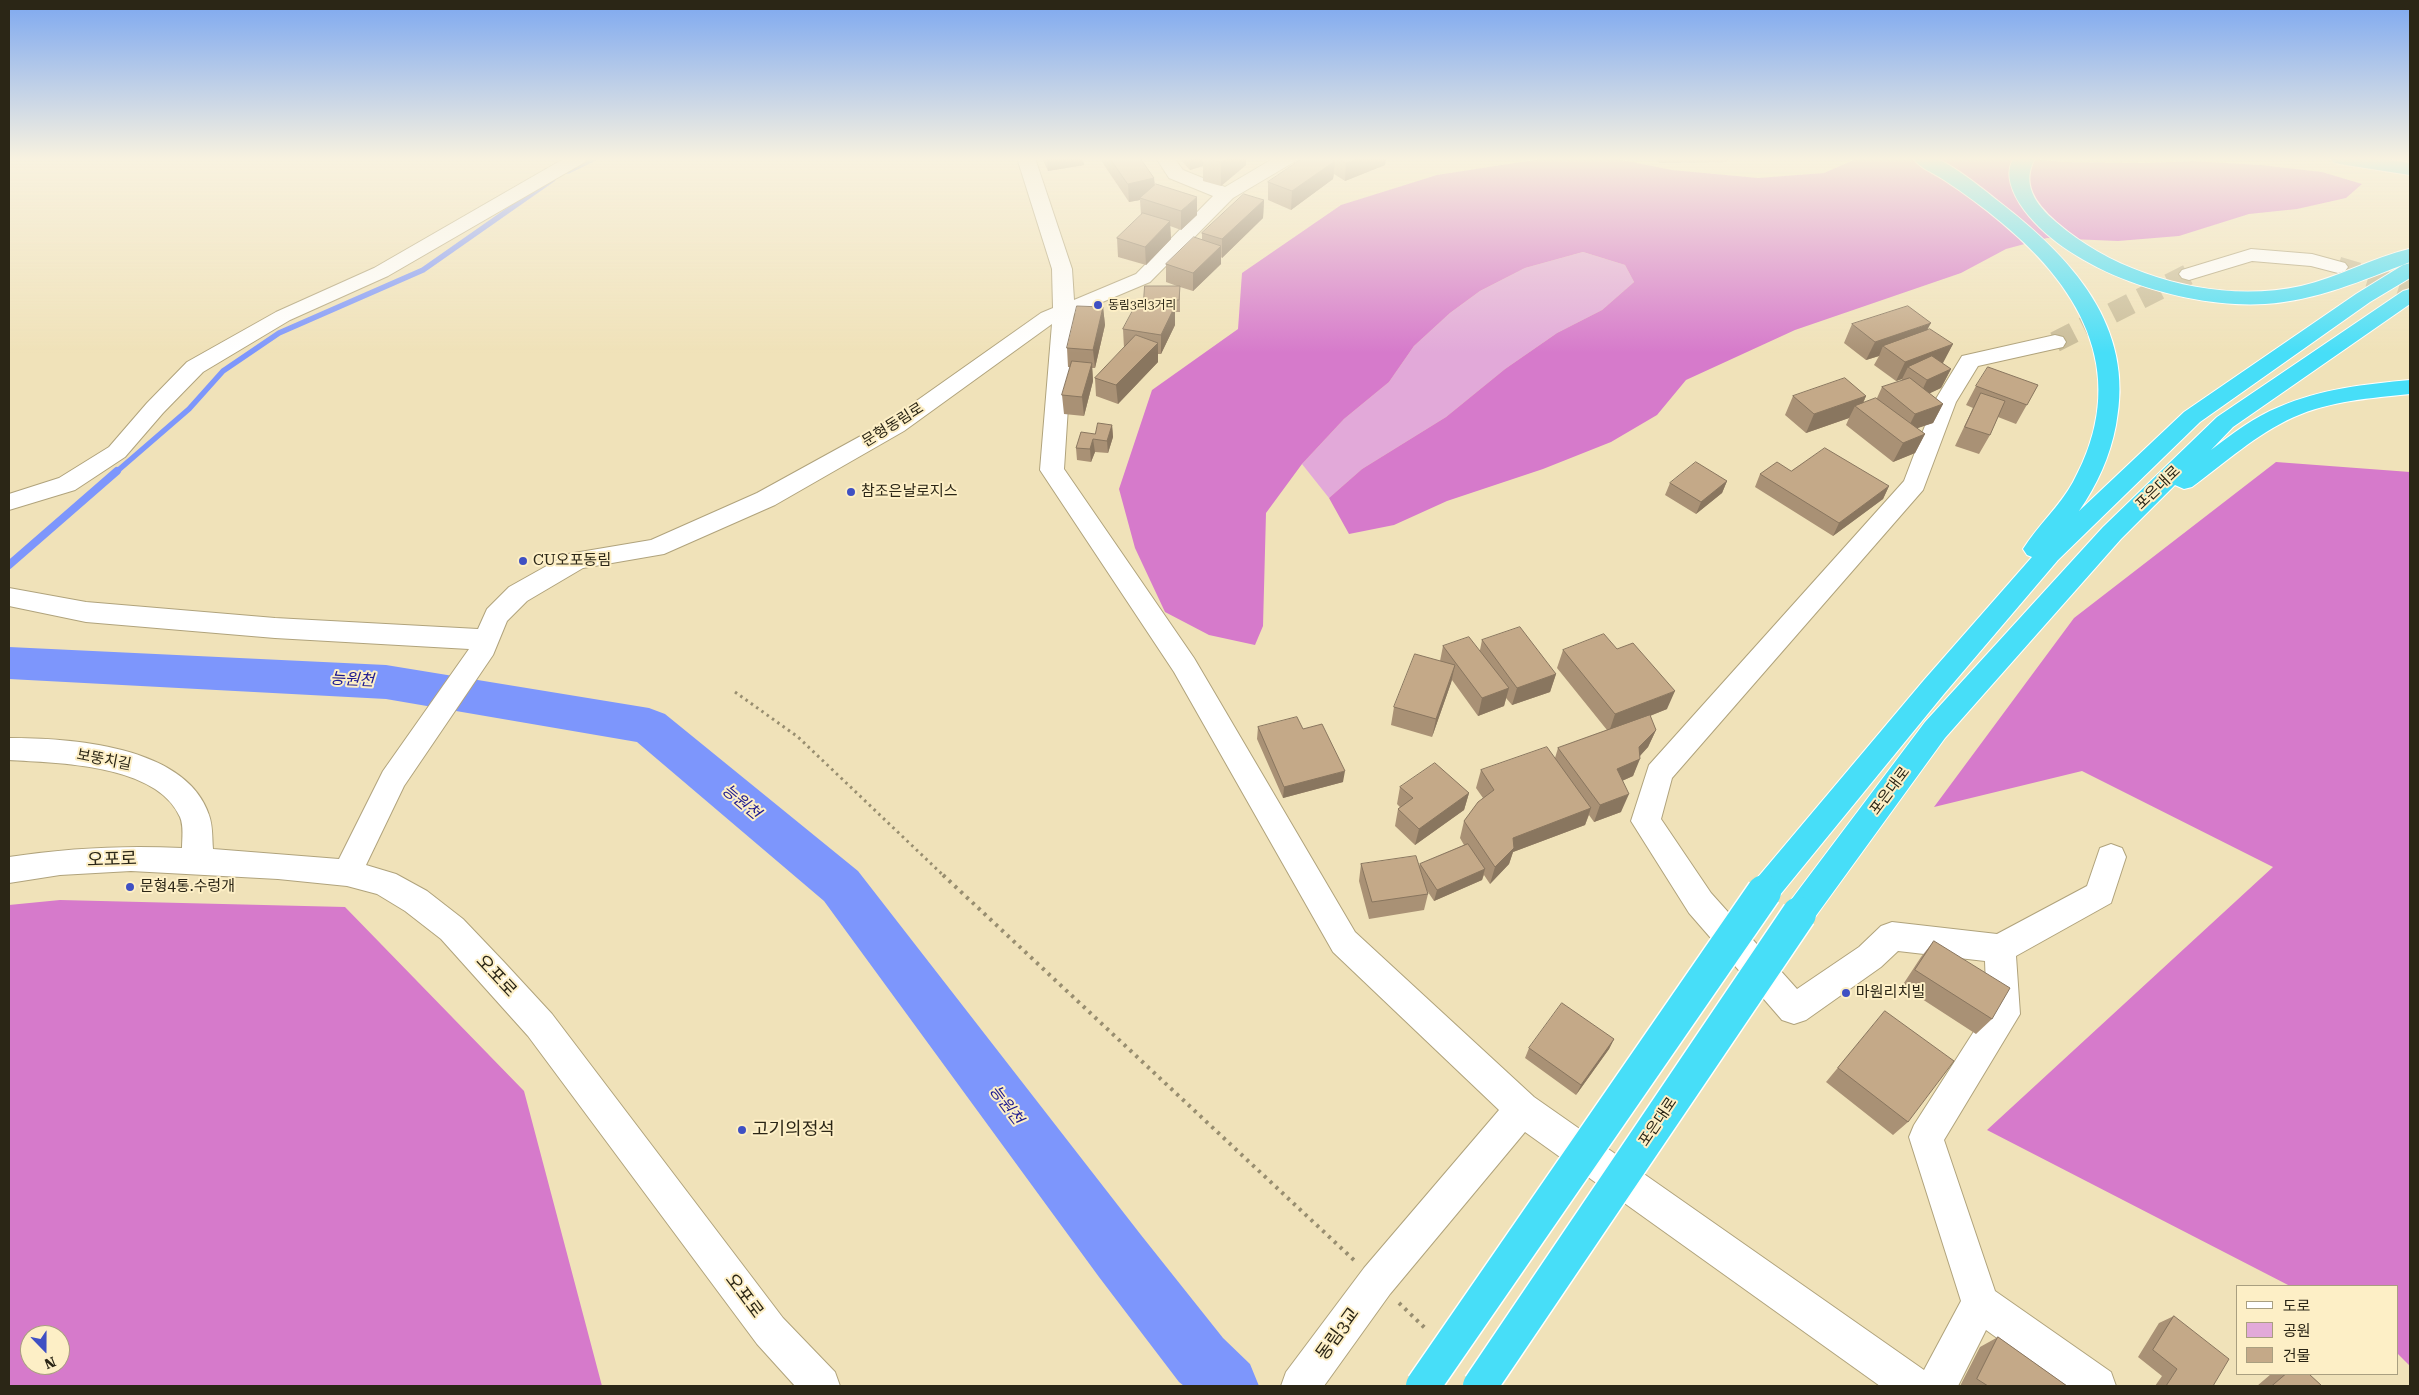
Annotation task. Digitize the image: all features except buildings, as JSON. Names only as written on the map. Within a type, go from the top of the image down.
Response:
[{"type":"highway","points":[[1934,687],[2084,484],[2101,444],[2110,400],[2109,366],[2100,334],[2084,301],[2062,270],[2013,223]]},
{"type":"highway","points":[[2048,223],[2088,254],[2122,270],[2189,292],[2233,299],[2302,293],[2340,283],[2410,254]]},
{"type":"highway","name":"포은대로","points":[[1423,1386],[1764,892],[1934,687],[2049,554],[2192,417],[2363,298],[2410,269]]},
{"type":"highway","name":"포은대로","points":[[1480,1386],[1799,914],[1935,730],[2112,533],[2225,422],[2369,321],[2410,295]]},
{"type":"highway","points":[[2112,533],[2248,435],[2286,412],[2365,392],[2410,387]]},
{"type":"street","points":[[9,502],[67,484],[117,452],[155,408],[195,367],[284,316],[381,272],[466,223]]},
{"type":"street","points":[[1047,223],[1062,269],[1064,311],[1052,470],[1184,665],[1344,942],[1522,1109],[1913,1386]]},
{"type":"street","name":"문형동림로","points":[[347,873],[392,779],[486,644],[496,616],[518,594],[576,560],[656,548],[766,499],[896,426],[1048,317],[1143,278],[1197,223]]},
{"type":"street","points":[[2189,274],[2251,255],[2312,260],[2338,266]]},
{"type":"street","points":[[2055,342],[1970,361],[1945,402],[1915,484],[1659,773],[1646,821],[1700,903],[1794,1010],[1870,957],[1892,936],[2000,949],[2100,894],[2111,857]]},
{"type":"street","points":[[9,597],[86,612],[486,644]]},
{"type":"street","name":"보뚱치길","points":[[9,749],[89,755],[140,767],[173,787],[194,813],[198,861]]},
{"type":"street","name":"오포로","points":[[9,870],[60,862],[131,858],[198,861],[347,873],[385,883],[416,902],[452,929],[540,1025],[770,1331],[821,1386]]},
{"type":"street","points":[[2000,949],[2004,1014],[1926,1137],[1980,1303],[2097,1386]]},
{"type":"street","name":"동림3교","points":[[1300,1386],[1377,1281],[1522,1109]]},
{"type":"street","points":[[1937,1386],[1980,1303]]},
{"type":"path","points":[[735,692],[798,737],[1030,958],[1434,1336]]},
{"type":"green space","points":[[1583,252],[1625,265],[1634,282],[1602,310],[1557,333],[1505,369],[1446,417],[1362,469],[1329,498],[1302,464],[1344,419],[1389,382],[1414,346],[1450,313],[1480,291],[1525,268]]},
{"type":"shaded area","points":[[1315,223],[2220,223],[2179,236],[2118,241],[2047,238],[2006,249],[1961,273],[1795,330],[1686,380],[1657,415],[1611,442],[1543,469],[1447,501],[1394,525],[1349,534],[1329,498],[1362,469],[1446,417],[1505,369],[1557,333],[1602,310],[1634,282],[1625,265],[1583,252],[1525,268],[1480,291],[1450,313],[1414,346],[1389,382],[1344,419],[1302,464],[1266,513],[1263,626],[1255,645],[1209,635],[1165,612],[1135,548],[1119,489],[1152,390],[1238,329],[1242,273]]},
{"type":"shaded area","points":[[2276,462],[2410,472],[2410,1366],[2399,1355],[2399,1285],[2288,1285],[1987,1130],[2273,867],[2082,771],[1934,807],[2074,618]]},
{"type":"shaded area","points":[[60,900],[345,907],[524,1091],[602,1386],[9,1386],[9,905]]},
{"type":"waterway","points":[[115,473],[189,409],[223,371],[279,333],[423,270],[490,223]]},
{"type":"waterway","points":[[9,565],[117,471]]},
{"type":"waterway","name":"능원천","points":[[9,663],[386,682],[649,726],[841,886],[1120,1256],[1201,1360],[1228,1386]]},
{"type":"tunnel","points":[[2338,267],[2410,289]]},
{"type":"tunnel","points":[[2055,342],[2189,274]]},
{"type":"place","name":"동림3리3거리","points":[[1098,305]]},
{"type":"place","name":"참조은날로지스","points":[[851,492]]},
{"type":"place","name":"CU오포동림","points":[[523,561]]},
{"type":"place","name":"문형4통.수렁개","points":[[130,887]]},
{"type":"place","name":"마원리치빌","points":[[1846,993]]},
{"type":"place","name":"고기의정석","points":[[742,1130]]}]
